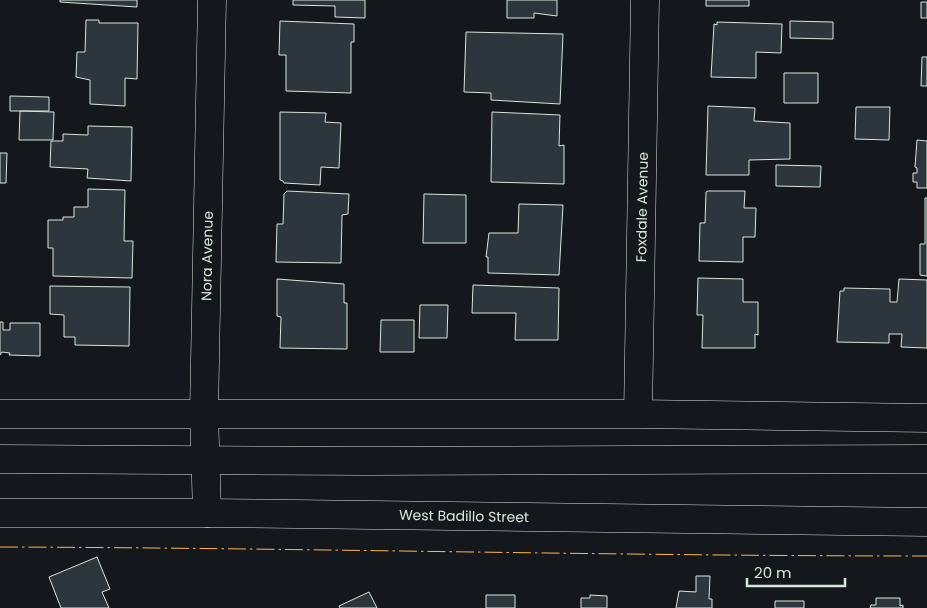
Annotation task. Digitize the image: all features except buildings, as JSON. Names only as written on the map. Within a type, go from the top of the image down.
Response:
[{"type":"street","name":"Nora Avenue","points":[[207,513],[204,413],[212,0]]},
{"type":"street","name":"Foxdale Avenue","points":[[638,414],[645,0]]},
{"type":"street","points":[[0,414],[638,414],[927,418]]},
{"type":"street","points":[[0,460],[927,459]]},
{"type":"street","name":"West Badillo Street","points":[[0,513],[207,513],[927,522]]},
{"type":"power","points":[[0,547],[927,556]]}]
